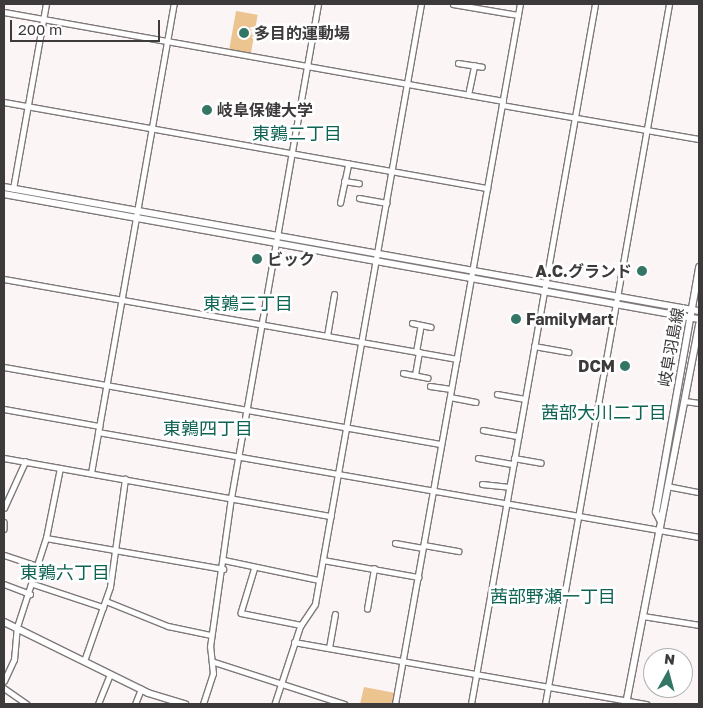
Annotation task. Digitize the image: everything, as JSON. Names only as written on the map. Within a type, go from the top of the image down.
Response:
[{"type":"main road","name":"岐阜羽島線","points":[[660,520],[656,512],[694,313],[699,267]]},
{"type":"main road","name":"岐阜羽島線","points":[[627,702],[658,530],[670,486],[699,324]]},
{"type":"main road","points":[[4,622],[140,689],[185,704]]},
{"type":"street","points":[[13,189],[46,4]]},
{"type":"street","points":[[91,473],[174,4]]},
{"type":"street","points":[[203,704],[214,662],[211,635],[223,569],[231,498],[318,4]]},
{"type":"street","points":[[275,704],[284,684],[294,642],[301,625],[315,604],[421,4]]},
{"type":"street","points":[[453,4],[518,15]]},
{"type":"street","points":[[395,704],[520,4]]},
{"type":"street","points":[[471,704],[595,4]]},
{"type":"street","points":[[545,704],[669,4]]},
{"type":"street","points":[[4,12],[468,95],[574,117],[699,139]]},
{"type":"street","points":[[458,63],[482,67]]},
{"type":"street","points":[[468,95],[474,66]]},
{"type":"street","points":[[4,102],[487,188]]},
{"type":"street","points":[[340,203],[348,164]]},
{"type":"street","points":[[344,181],[359,183]]},
{"type":"street","points":[[4,187],[137,214]]},
{"type":"street","points":[[4,194],[277,238],[694,313],[699,319]]},
{"type":"street","points":[[359,198],[387,203]]},
{"type":"street","points":[[4,278],[457,359]]},
{"type":"street","points":[[327,336],[334,295]]},
{"type":"street","points":[[412,324],[431,327]]},
{"type":"street","points":[[415,375],[421,325]]},
{"type":"street","points":[[534,346],[568,352]]},
{"type":"street","points":[[4,367],[441,444]]},
{"type":"street","points":[[403,373],[428,378]]},
{"type":"street","points":[[430,386],[451,389]]},
{"type":"street","points":[[497,394],[524,399]]},
{"type":"street","points":[[450,397],[476,402]]},
{"type":"street","points":[[685,401],[699,403]]},
{"type":"street","points":[[4,409],[238,456],[699,537]]},
{"type":"street","points":[[483,430],[518,436]]},
{"type":"street","points":[[4,458],[331,516]]},
{"type":"street","points":[[478,458],[513,464]]},
{"type":"street","points":[[514,458],[541,463]]},
{"type":"street","points":[[4,508],[25,462]]},
{"type":"street","points":[[4,681],[9,671],[46,538],[60,468]]},
{"type":"street","points":[[84,661],[106,601],[125,479]]},
{"type":"street","points":[[482,484],[509,488]]},
{"type":"street","points":[[661,485],[699,492]]},
{"type":"street","points":[[4,522],[4,529]]},
{"type":"street","points":[[46,538],[223,569]]},
{"type":"street","points":[[395,542],[458,551]]},
{"type":"street","points":[[4,555],[38,566]]},
{"type":"street","points":[[224,560],[319,580]]},
{"type":"street","points":[[323,560],[418,577]]},
{"type":"street","points":[[255,567],[241,613],[301,625]]},
{"type":"street","points":[[367,609],[374,569]]},
{"type":"street","points":[[4,584],[30,594]]},
{"type":"street","points":[[33,584],[103,607]]},
{"type":"street","points":[[106,601],[168,626],[211,635]]},
{"type":"street","points":[[329,648],[334,615]]},
{"type":"street","points":[[642,616],[699,626]]},
{"type":"street","points":[[294,642],[647,704]]},
{"type":"street","points":[[214,662],[344,704]]},
{"type":"street","points":[[4,668],[9,671]]},
{"type":"street","points":[[98,704],[110,674]]},
{"type":"street","points":[[4,688],[27,704]]},
{"type":"street","points":[[134,704],[140,689]]},
{"type":"shaded area","name":"多目的運動場","points":[[236,11],[258,15],[251,53],[229,49]]},
{"type":"shaded area","points":[[364,687],[395,693],[392,704],[360,704]]},
{"type":"place","name":"多目的運動場","points":[[244,33]]},
{"type":"place","name":"岐阜保健大学","points":[[207,110]]},
{"type":"place","name":"ビック","points":[[257,259]]},
{"type":"place","name":"A.C.グランド","points":[[642,271]]},
{"type":"place","name":"FamilyMart","points":[[516,319]]},
{"type":"place","name":"DCM","points":[[625,366]]},
{"type":"district","name":"東鶉二丁目","points":[[297,133]]},
{"type":"district","name":"東鶉三丁目","points":[[248,303]]},
{"type":"district","name":"茜部大川二丁目","points":[[604,412]]},
{"type":"district","name":"東鶉四丁目","points":[[208,428]]},
{"type":"district","name":"東鶉六丁目","points":[[65,572]]},
{"type":"district","name":"茜部野瀬一丁目","points":[[553,596]]}]
